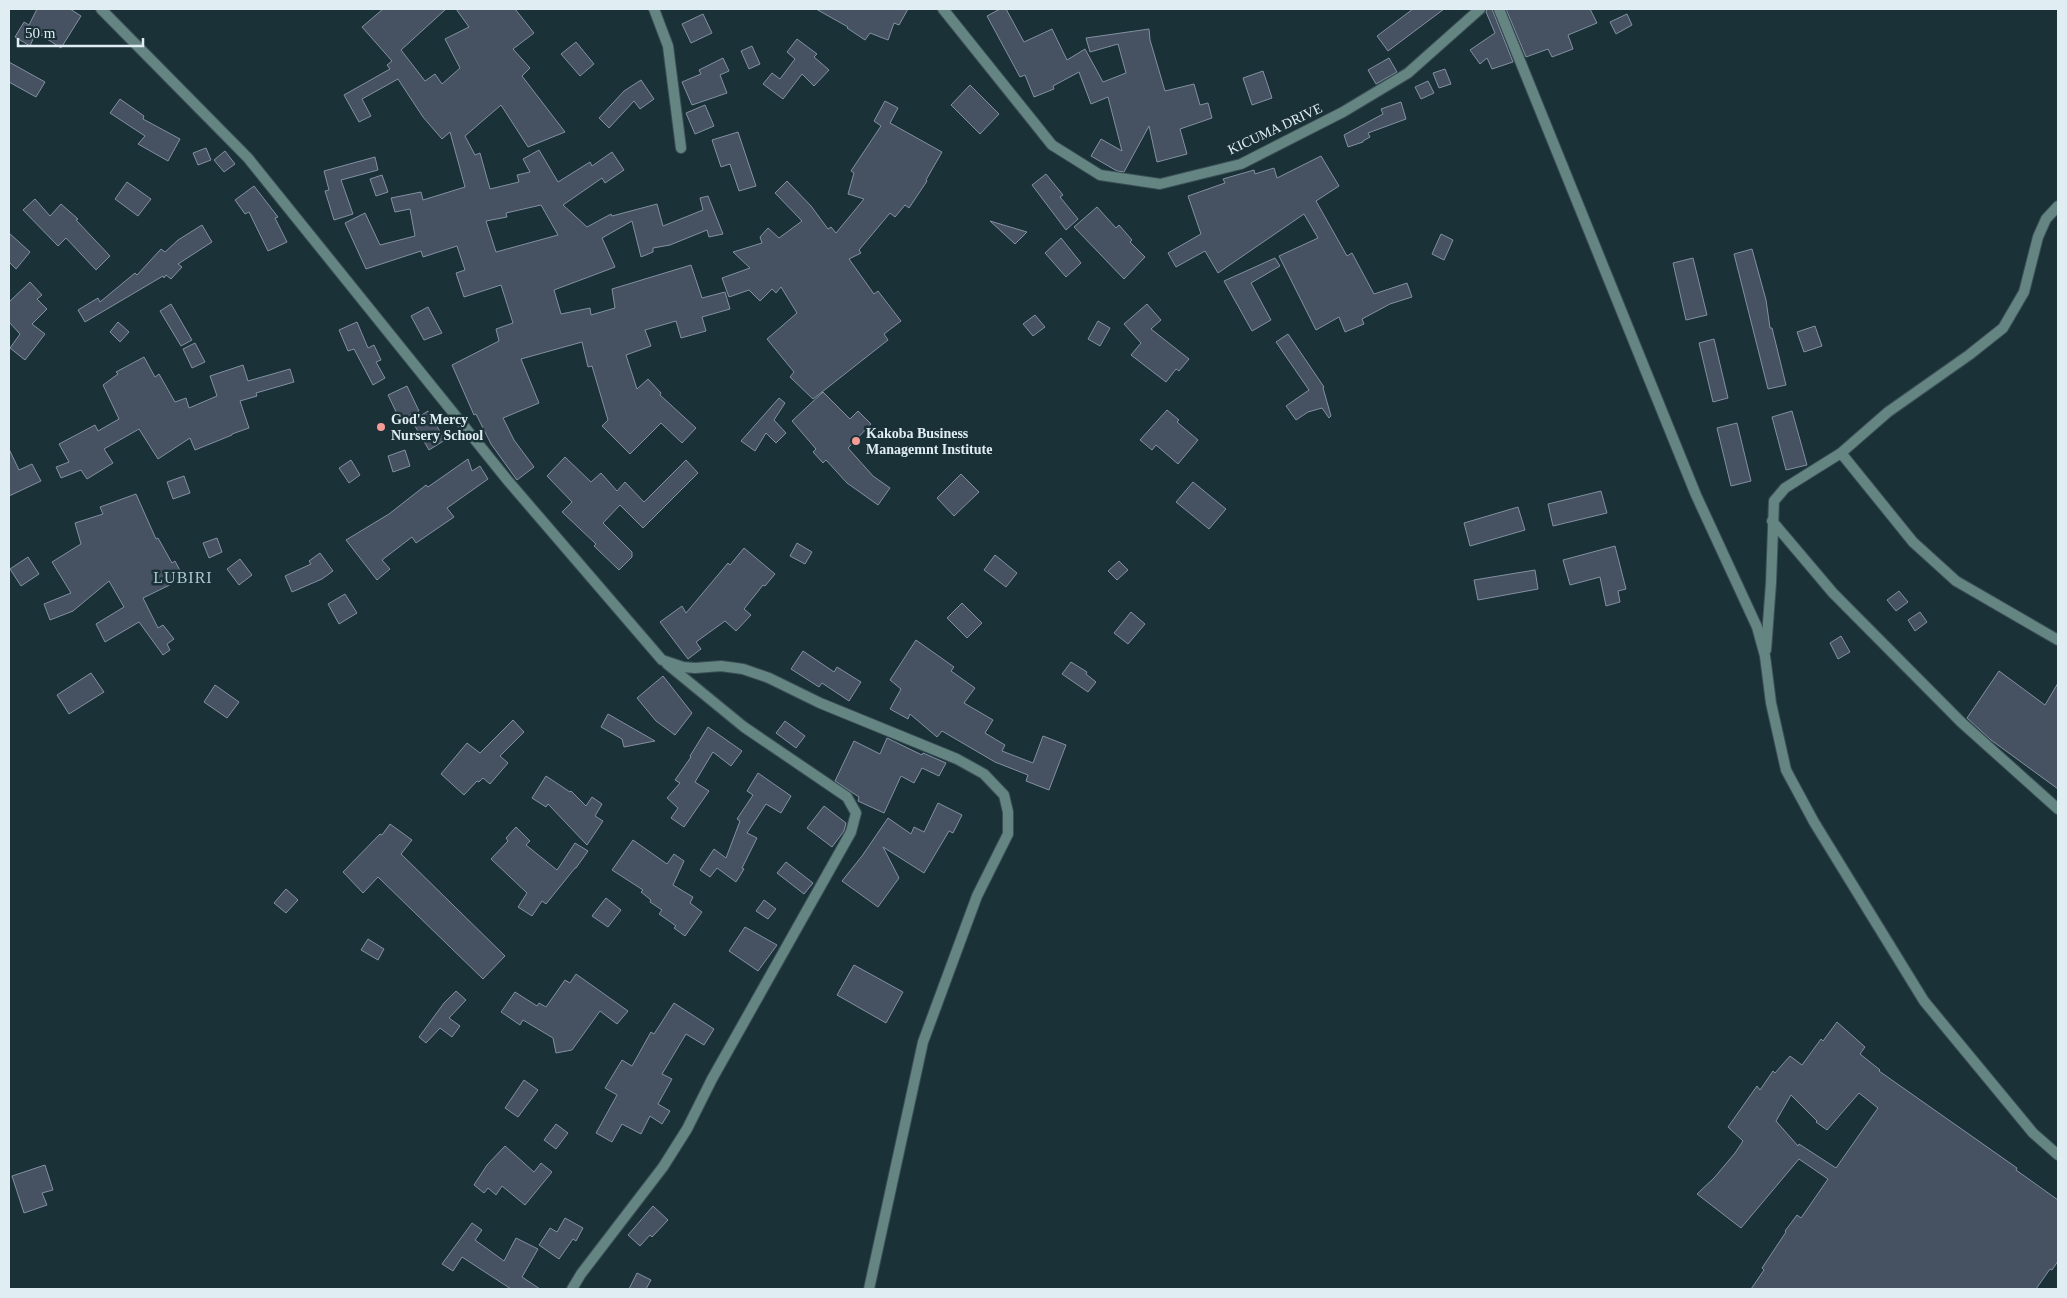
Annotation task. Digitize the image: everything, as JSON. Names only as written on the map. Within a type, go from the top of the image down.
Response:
[{"type":"street","points":[[101,9],[248,158],[509,482],[662,660],[744,727],[847,797],[856,813],[851,832],[712,1079],[687,1129],[663,1167],[581,1274],[572,1289]]},
{"type":"street","points":[[654,9],[668,46],[681,148]]},
{"type":"street","name":"KICUMA DRIVE","points":[[943,9],[1052,145],[1100,175],[1160,184],[1240,164],[1344,112],[1408,73],[1480,9]]},
{"type":"street","points":[[1499,9],[1696,495],[1757,627],[1765,656],[1771,703],[1786,770],[1814,822],[1924,1001],[2034,1133],[2058,1155]]},
{"type":"street","points":[[1765,656],[1771,583],[1774,501],[1785,488],[1841,453],[1888,412],[1970,355],[2003,328],[2024,292],[2038,237],[2046,219],[2058,206]]},
{"type":"street","points":[[1841,453],[1913,542],[1956,581],[2058,640]]},
{"type":"street","points":[[1772,521],[1833,593],[1961,722],[2058,809]]},
{"type":"street","points":[[662,660],[689,668],[721,666],[743,669],[769,678],[820,703],[957,759],[984,774],[1004,795],[1008,812],[1008,834],[977,896],[923,1042],[869,1289]]},
{"type":"building","points":[[37,9],[70,9],[81,16],[61,48],[36,32],[30,46],[15,37],[24,22],[29,25]]},
{"type":"building","points":[[383,9],[446,9],[401,50],[425,81],[435,74],[442,84],[460,68],[445,39],[469,27],[456,9],[515,9],[534,33],[513,49],[530,68],[522,76],[565,132],[528,147],[501,105],[465,136],[475,155],[480,153],[490,189],[519,182],[517,175],[530,172],[523,159],[539,150],[558,182],[590,162],[592,166],[612,152],[624,170],[605,183],[602,178],[563,205],[587,227],[611,214],[612,216],[657,204],[663,226],[703,210],[700,198],[708,196],[723,234],[709,237],[707,230],[670,245],[653,248],[653,252],[641,257],[632,221],[602,238],[615,267],[554,290],[561,314],[590,308],[591,315],[615,308],[612,289],[691,265],[702,298],[725,292],[730,309],[702,317],[706,331],[681,338],[676,321],[645,330],[651,346],[626,355],[637,389],[648,379],[661,393],[660,395],[696,428],[682,443],[661,423],[630,454],[602,426],[608,420],[592,366],[588,367],[582,342],[521,359],[539,403],[503,418],[514,440],[534,467],[517,480],[491,444],[476,414],[474,415],[452,365],[499,341],[496,329],[513,323],[501,285],[464,297],[456,273],[465,270],[457,246],[423,257],[421,251],[366,269],[345,223],[365,213],[380,245],[415,236],[410,209],[395,212],[391,198],[421,192],[423,200],[465,187],[450,132],[442,139],[423,117],[398,79],[362,99],[371,116],[359,122],[344,95],[390,69],[387,65],[392,61],[362,27]],"holes":[[[541,205],[558,235],[496,252],[486,221],[507,217],[506,213]]]},
{"type":"building","points":[[816,9],[908,9],[899,25],[894,23],[888,40],[870,33],[865,40],[848,27]]},
{"type":"building","points":[[1000,9],[1006,9],[1024,42],[1052,29],[1067,60],[1085,49],[1103,82],[1126,73],[1118,44],[1090,52],[1086,38],[1149,29],[1150,40],[1165,91],[1194,84],[1200,105],[1208,103],[1212,118],[1180,129],[1187,154],[1157,162],[1149,126],[1124,172],[1117,171],[1091,156],[1101,139],[1122,151],[1108,97],[1091,104],[1079,72],[1053,86],[1054,89],[1034,97],[1025,75],[1020,77],[987,16]]},
{"type":"building","points":[[1413,9],[1444,9],[1388,51],[1377,36]]},
{"type":"building","points":[[1487,9],[1492,9],[1513,62],[1492,69],[1487,58],[1480,64],[1470,50],[1495,33],[1486,12]]},
{"type":"building","points":[[1506,9],[1590,9],[1597,23],[1568,35],[1573,49],[1552,57],[1548,49],[1526,57]]},
{"type":"building","points":[[703,14],[712,33],[691,43],[682,24]]},
{"type":"building","points":[[1627,14],[1632,25],[1616,34],[1610,22]]},
{"type":"building","points":[[797,39],[817,54],[814,57],[829,70],[814,86],[802,74],[783,99],[763,84],[772,73],[780,79],[795,59],[787,52]]},
{"type":"building","points":[[576,42],[594,64],[580,76],[561,54]]},
{"type":"building","points":[[752,46],[760,64],[749,69],[741,51]]},
{"type":"building","points":[[723,58],[729,71],[720,75],[727,93],[692,105],[682,82],[701,74],[699,70]]},
{"type":"building","points":[[1389,58],[1397,72],[1376,84],[1368,70]]},
{"type":"building","points":[[9,62],[45,82],[36,97],[9,82]]},
{"type":"building","points":[[1445,69],[1451,84],[1439,88],[1433,73]]},
{"type":"building","points":[[1263,71],[1272,98],[1252,105],[1243,78]]},
{"type":"building","points":[[641,80],[654,99],[640,109],[634,101],[609,128],[599,118],[624,91]]},
{"type":"building","points":[[1428,81],[1434,93],[1421,99],[1415,87]]},
{"type":"building","points":[[970,85],[999,114],[980,134],[951,105]]},
{"type":"building","points":[[120,99],[144,116],[143,119],[180,139],[168,161],[138,144],[145,136],[110,113]]},
{"type":"building","points":[[885,101],[898,108],[890,123],[942,152],[927,181],[909,208],[905,205],[895,217],[890,213],[859,250],[861,253],[849,259],[874,294],[878,291],[901,321],[884,334],[888,340],[813,399],[790,377],[794,372],[767,339],[797,313],[781,287],[776,293],[772,289],[760,301],[749,290],[729,297],[722,278],[750,268],[733,252],[762,243],[760,237],[768,228],[779,238],[802,221],[775,193],[787,181],[811,206],[828,229],[831,227],[836,233],[864,199],[848,194],[854,173],[851,171],[881,126],[874,121]]},
{"type":"building","points":[[1401,102],[1406,119],[1368,133],[1370,137],[1363,142],[1348,147],[1344,135],[1383,114],[1381,109]]},
{"type":"building","points":[[705,105],[714,126],[695,134],[686,113]]},
{"type":"building","points":[[738,132],[756,186],[739,191],[730,164],[721,167],[712,140]]},
{"type":"building","points":[[206,148],[211,160],[198,165],[193,153]]},
{"type":"building","points":[[225,151],[235,164],[224,172],[214,160]]},
{"type":"building","points":[[1321,156],[1339,186],[1316,201],[1347,256],[1352,253],[1374,294],[1407,283],[1412,297],[1390,304],[1362,319],[1364,324],[1345,332],[1339,317],[1316,330],[1279,256],[1318,238],[1304,214],[1218,273],[1205,251],[1176,267],[1168,253],[1201,234],[1188,196],[1225,183],[1223,179],[1254,170],[1255,174],[1274,168],[1277,178]]},
{"type":"building","points":[[375,157],[378,170],[341,180],[353,214],[334,220],[325,191],[329,190],[324,171]]},
{"type":"building","points":[[1046,174],[1063,195],[1060,197],[1078,219],[1066,230],[1032,185]]},
{"type":"building","points":[[382,175],[388,192],[376,196],[370,179]]},
{"type":"building","points":[[127,182],[151,199],[138,216],[115,199]]},
{"type":"building","points":[[254,186],[278,217],[275,218],[287,242],[268,251],[249,212],[245,214],[235,200]]},
{"type":"building","points":[[35,199],[50,216],[61,204],[78,219],[76,220],[110,256],[96,270],[66,238],[58,246],[23,210]]},
{"type":"building","points":[[1097,207],[1116,228],[1119,225],[1132,240],[1130,242],[1145,257],[1124,279],[1074,227]]},
{"type":"building","points":[[990,221],[1027,232],[1015,244]]},
{"type":"building","points":[[202,225],[212,242],[178,264],[182,267],[171,279],[166,275],[164,278],[163,276],[85,322],[78,310],[98,298],[100,302],[135,273],[137,275],[161,249],[165,252],[178,240]]},
{"type":"building","points":[[9,233],[30,252],[16,269],[9,262]]},
{"type":"building","points":[[1441,234],[1453,240],[1444,260],[1432,254]]},
{"type":"building","points":[[1061,238],[1081,263],[1066,277],[1045,253]]},
{"type":"building","points":[[1752,249],[1766,300],[1770,328],[1772,328],[1786,385],[1768,389],[1734,254]]},
{"type":"building","points":[[1275,258],[1280,266],[1251,283],[1271,320],[1252,331],[1224,281]]},
{"type":"building","points":[[1693,258],[1707,315],[1686,320],[1673,263]]},
{"type":"building","points":[[30,282],[42,295],[37,299],[47,309],[32,324],[45,334],[25,360],[10,348],[20,334],[9,322],[9,302]]},
{"type":"building","points":[[171,304],[192,340],[181,346],[160,311]]},
{"type":"building","points":[[1147,304],[1161,320],[1151,329],[1189,359],[1179,371],[1176,369],[1166,382],[1131,355],[1141,343],[1124,324]]},
{"type":"building","points":[[428,307],[442,333],[424,340],[411,316]]},
{"type":"building","points":[[1035,315],[1045,327],[1033,336],[1023,324]]},
{"type":"building","points":[[1098,321],[1110,328],[1100,346],[1088,339]]},
{"type":"building","points":[[118,322],[129,332],[120,342],[110,332]]},
{"type":"building","points":[[357,322],[368,348],[374,345],[381,360],[376,362],[385,378],[373,385],[354,349],[348,351],[339,330]]},
{"type":"building","points":[[1815,326],[1822,346],[1804,352],[1797,332]]},
{"type":"building","points":[[1288,334],[1324,387],[1331,416],[1329,418],[1322,408],[1308,412],[1296,420],[1286,406],[1309,390],[1276,342]]},
{"type":"building","points":[[1714,339],[1728,398],[1713,402],[1699,343]]},
{"type":"building","points":[[195,343],[205,362],[192,368],[183,349]]},
{"type":"building","points":[[144,357],[155,377],[159,374],[175,402],[186,398],[189,408],[217,396],[210,376],[243,365],[248,381],[290,369],[294,382],[256,393],[257,396],[240,401],[249,428],[195,450],[190,438],[158,459],[139,429],[104,449],[113,463],[87,479],[81,470],[61,478],[56,467],[69,462],[59,444],[95,425],[98,431],[119,419],[103,385],[118,374],[116,372]]},
{"type":"building","points":[[407,386],[419,411],[400,420],[388,395]]},
{"type":"building","points":[[823,392],[850,419],[858,411],[871,424],[848,448],[873,476],[890,488],[878,505],[847,483],[826,460],[823,463],[813,452],[816,449],[792,421]]},
{"type":"building","points":[[779,398],[785,403],[774,420],[786,433],[776,443],[766,433],[755,451],[741,441]]},
{"type":"building","points":[[1167,410],[1179,420],[1177,422],[1198,440],[1178,464],[1156,445],[1152,450],[1140,440]]},
{"type":"building","points":[[428,411],[445,440],[429,450],[412,421]]},
{"type":"building","points":[[1792,411],[1807,465],[1786,470],[1772,417]]},
{"type":"building","points":[[1737,423],[1751,481],[1731,486],[1717,428]]},
{"type":"building","points":[[9,449],[19,470],[32,464],[41,481],[9,496]]},
{"type":"building","points":[[405,450],[410,466],[393,472],[388,456]]},
{"type":"building","points":[[565,457],[591,482],[601,473],[617,491],[625,482],[644,502],[686,460],[698,473],[643,528],[620,505],[603,523],[632,552],[632,557],[619,570],[594,546],[596,544],[562,512],[572,502],[547,476]]},
{"type":"building","points":[[468,459],[472,471],[480,466],[488,479],[447,508],[454,517],[416,543],[412,537],[382,560],[390,569],[377,580],[346,540],[389,514],[426,485],[428,487]]},
{"type":"building","points":[[351,460],[360,475],[349,483],[339,468]]},
{"type":"building","points":[[961,474],[979,492],[954,516],[937,498]]},
{"type":"building","points":[[184,476],[190,493],[173,499],[167,482]]},
{"type":"building","points":[[1193,482],[1226,509],[1209,529],[1176,502]]},
{"type":"building","points":[[1601,491],[1607,513],[1553,526],[1548,504]]},
{"type":"building","points":[[136,494],[156,539],[158,538],[172,563],[175,561],[184,578],[143,598],[158,628],[163,625],[174,639],[167,644],[170,650],[163,655],[139,622],[105,642],[96,624],[124,607],[109,581],[73,611],[50,620],[44,604],[71,593],[52,562],[81,544],[75,523],[103,514],[100,507]]},
{"type":"building","points":[[1518,507],[1525,530],[1470,546],[1464,523]]},
{"type":"building","points":[[217,538],[222,552],[209,558],[203,543]]},
{"type":"building","points":[[797,543],[812,552],[805,564],[790,556]]},
{"type":"building","points":[[1615,546],[1626,589],[1618,591],[1620,602],[1606,606],[1600,577],[1570,585],[1563,560]]},
{"type":"building","points":[[744,548],[775,574],[765,586],[763,585],[744,609],[751,615],[736,631],[725,621],[696,642],[701,649],[688,659],[660,622],[682,606],[686,613],[728,563],[730,565]]},
{"type":"building","points":[[320,553],[333,571],[322,579],[292,592],[285,576],[311,564],[309,561]]},
{"type":"building","points":[[995,555],[1017,573],[1006,587],[984,570]]},
{"type":"building","points":[[28,557],[39,574],[21,586],[10,569]]},
{"type":"building","points":[[240,559],[252,575],[239,585],[227,569]]},
{"type":"building","points":[[1119,561],[1128,570],[1117,580],[1108,571]]},
{"type":"building","points":[[1535,570],[1538,589],[1478,600],[1474,580]]},
{"type":"building","points":[[1899,591],[1908,602],[1896,611],[1887,600]]},
{"type":"building","points":[[345,594],[357,613],[339,624],[328,604]]},
{"type":"building","points":[[962,603],[982,623],[967,638],[947,618]]},
{"type":"building","points":[[1131,612],[1145,624],[1128,644],[1114,633]]},
{"type":"building","points":[[1920,612],[1927,622],[1915,631],[1908,620]]},
{"type":"building","points":[[1841,636],[1850,652],[1838,659],[1830,643]]},
{"type":"building","points":[[916,640],[954,667],[951,671],[975,688],[964,703],[993,720],[985,733],[1005,745],[1002,751],[1033,763],[1043,736],[1066,745],[1049,790],[1026,781],[1028,775],[995,762],[942,731],[937,737],[910,714],[908,719],[890,709],[901,689],[890,680]]},
{"type":"building","points":[[803,651],[834,672],[837,667],[861,682],[849,701],[822,683],[819,687],[791,669]]},
{"type":"building","points":[[1071,662],[1087,672],[1086,674],[1096,682],[1088,692],[1062,674]]},
{"type":"building","points":[[1999,671],[2045,705],[2058,683],[2058,789],[1991,740],[1967,718]]},
{"type":"building","points":[[91,673],[104,692],[69,714],[57,695]]},
{"type":"building","points":[[663,676],[692,713],[675,735],[656,721],[637,698]]},
{"type":"building","points":[[215,685],[239,702],[227,718],[204,702]]},
{"type":"building","points":[[608,714],[655,741],[624,747],[622,739],[601,727]]},
{"type":"building","points":[[513,720],[524,732],[500,756],[508,763],[490,784],[483,778],[479,782],[477,781],[464,795],[441,774],[467,743],[480,753]]},
{"type":"building","points":[[785,721],[805,736],[796,748],[776,733]]},
{"type":"building","points":[[708,727],[742,751],[731,766],[713,752],[695,782],[709,791],[684,827],[671,818],[678,808],[667,798],[680,783],[675,780]]},
{"type":"building","points":[[887,738],[922,755],[923,753],[946,763],[939,776],[922,768],[914,783],[901,776],[884,813],[858,801],[859,797],[835,781],[854,741],[880,754]]},
{"type":"building","points":[[758,773],[791,796],[781,813],[766,804],[747,833],[757,838],[742,868],[744,869],[736,882],[717,868],[710,877],[700,870],[714,849],[726,858],[740,821],[737,819],[753,795],[747,791]]},
{"type":"building","points":[[546,776],[571,791],[586,806],[592,797],[602,804],[595,816],[603,821],[587,845],[548,804],[546,807],[532,798]]},
{"type":"building","points":[[938,803],[962,815],[953,833],[949,831],[924,873],[883,847],[899,878],[878,907],[842,881],[888,818],[911,834],[914,827],[924,832]]},
{"type":"building","points":[[824,806],[846,823],[844,831],[832,847],[807,828]]},
{"type":"building","points":[[390,824],[412,840],[401,854],[505,956],[483,979],[378,877],[363,893],[343,872],[380,834],[382,835]]},
{"type":"building","points":[[516,827],[530,841],[526,845],[557,870],[575,843],[588,851],[546,904],[542,901],[532,916],[518,907],[527,893],[491,859],[508,841],[506,838]]},
{"type":"building","points":[[633,840],[667,864],[674,854],[684,861],[673,885],[693,897],[690,903],[702,912],[685,936],[674,928],[676,926],[659,914],[662,910],[650,902],[651,900],[641,892],[643,890],[612,870]]},
{"type":"building","points":[[786,862],[813,883],[804,894],[777,873]]},
{"type":"building","points":[[286,889],[298,900],[286,913],[274,903]]},
{"type":"building","points":[[606,898],[621,910],[608,927],[592,916]]},
{"type":"building","points":[[764,900],[776,909],[768,919],[756,911]]},
{"type":"building","points":[[745,927],[777,945],[758,971],[729,951]]},
{"type":"building","points":[[368,939],[384,949],[378,960],[361,950]]},
{"type":"building","points":[[854,965],[903,992],[886,1023],[837,995]]},
{"type":"building","points":[[576,974],[628,1011],[617,1024],[600,1011],[572,1050],[556,1053],[553,1038],[523,1020],[520,1025],[501,1012],[515,992],[537,1006],[539,1003],[546,1007],[565,980],[570,983]]},
{"type":"building","points":[[456,991],[466,1000],[449,1018],[460,1026],[452,1037],[440,1028],[426,1043],[419,1037],[444,1003]]},
{"type":"building","points":[[674,1003],[714,1029],[704,1045],[686,1034],[662,1074],[672,1079],[658,1104],[670,1111],[662,1124],[650,1116],[641,1134],[622,1124],[612,1142],[596,1133],[617,1095],[605,1088],[622,1060],[632,1066],[651,1032],[654,1034]]},
{"type":"building","points":[[1837,1022],[1865,1047],[1860,1054],[1879,1071],[2017,1168],[2016,1170],[2058,1200],[2058,1261],[2036,1289],[1751,1289],[1764,1270],[1762,1268],[1785,1231],[1797,1215],[1801,1218],[1828,1179],[1799,1159],[1741,1228],[1697,1194],[1714,1178],[1743,1141],[1728,1127],[1757,1086],[1760,1090],[1773,1071],[1775,1073],[1790,1056],[1802,1065],[1821,1039],[1823,1041]],"holes":[[[1859,1093],[1878,1108],[1836,1168],[1799,1144],[1798,1146],[1776,1121],[1791,1095],[1816,1122],[1827,1130]]]},
{"type":"building","points":[[524,1080],[538,1090],[518,1117],[505,1108]]},
{"type":"building","points":[[556,1124],[568,1133],[556,1149],[544,1140]]},
{"type":"building","points":[[505,1146],[534,1172],[541,1163],[552,1172],[525,1205],[502,1186],[496,1195],[488,1188],[484,1193],[474,1185],[487,1165]]},
{"type":"building","points":[[45,1165],[53,1190],[42,1193],[47,1205],[24,1213],[12,1176]]},
{"type":"building","points":[[653,1206],[668,1220],[652,1237],[650,1235],[640,1246],[628,1235]]},
{"type":"building","points":[[565,1218],[583,1228],[576,1241],[573,1239],[559,1259],[539,1245],[550,1228],[557,1232]]},
{"type":"building","points":[[472,1223],[482,1230],[475,1240],[504,1261],[516,1238],[538,1249],[522,1277],[540,1289],[511,1289],[462,1257],[453,1271],[442,1264]]},
{"type":"building","points":[[637,1273],[651,1280],[646,1289],[629,1289]]},
{"type":"place","name":"God's Mercy Nursery School","points":[[381,427]]},
{"type":"place","name":"Kakoba Business Managemnt Institute","points":[[856,441]]},
{"type":"district","name":"LUBIRI","points":[[183,577]]}]
